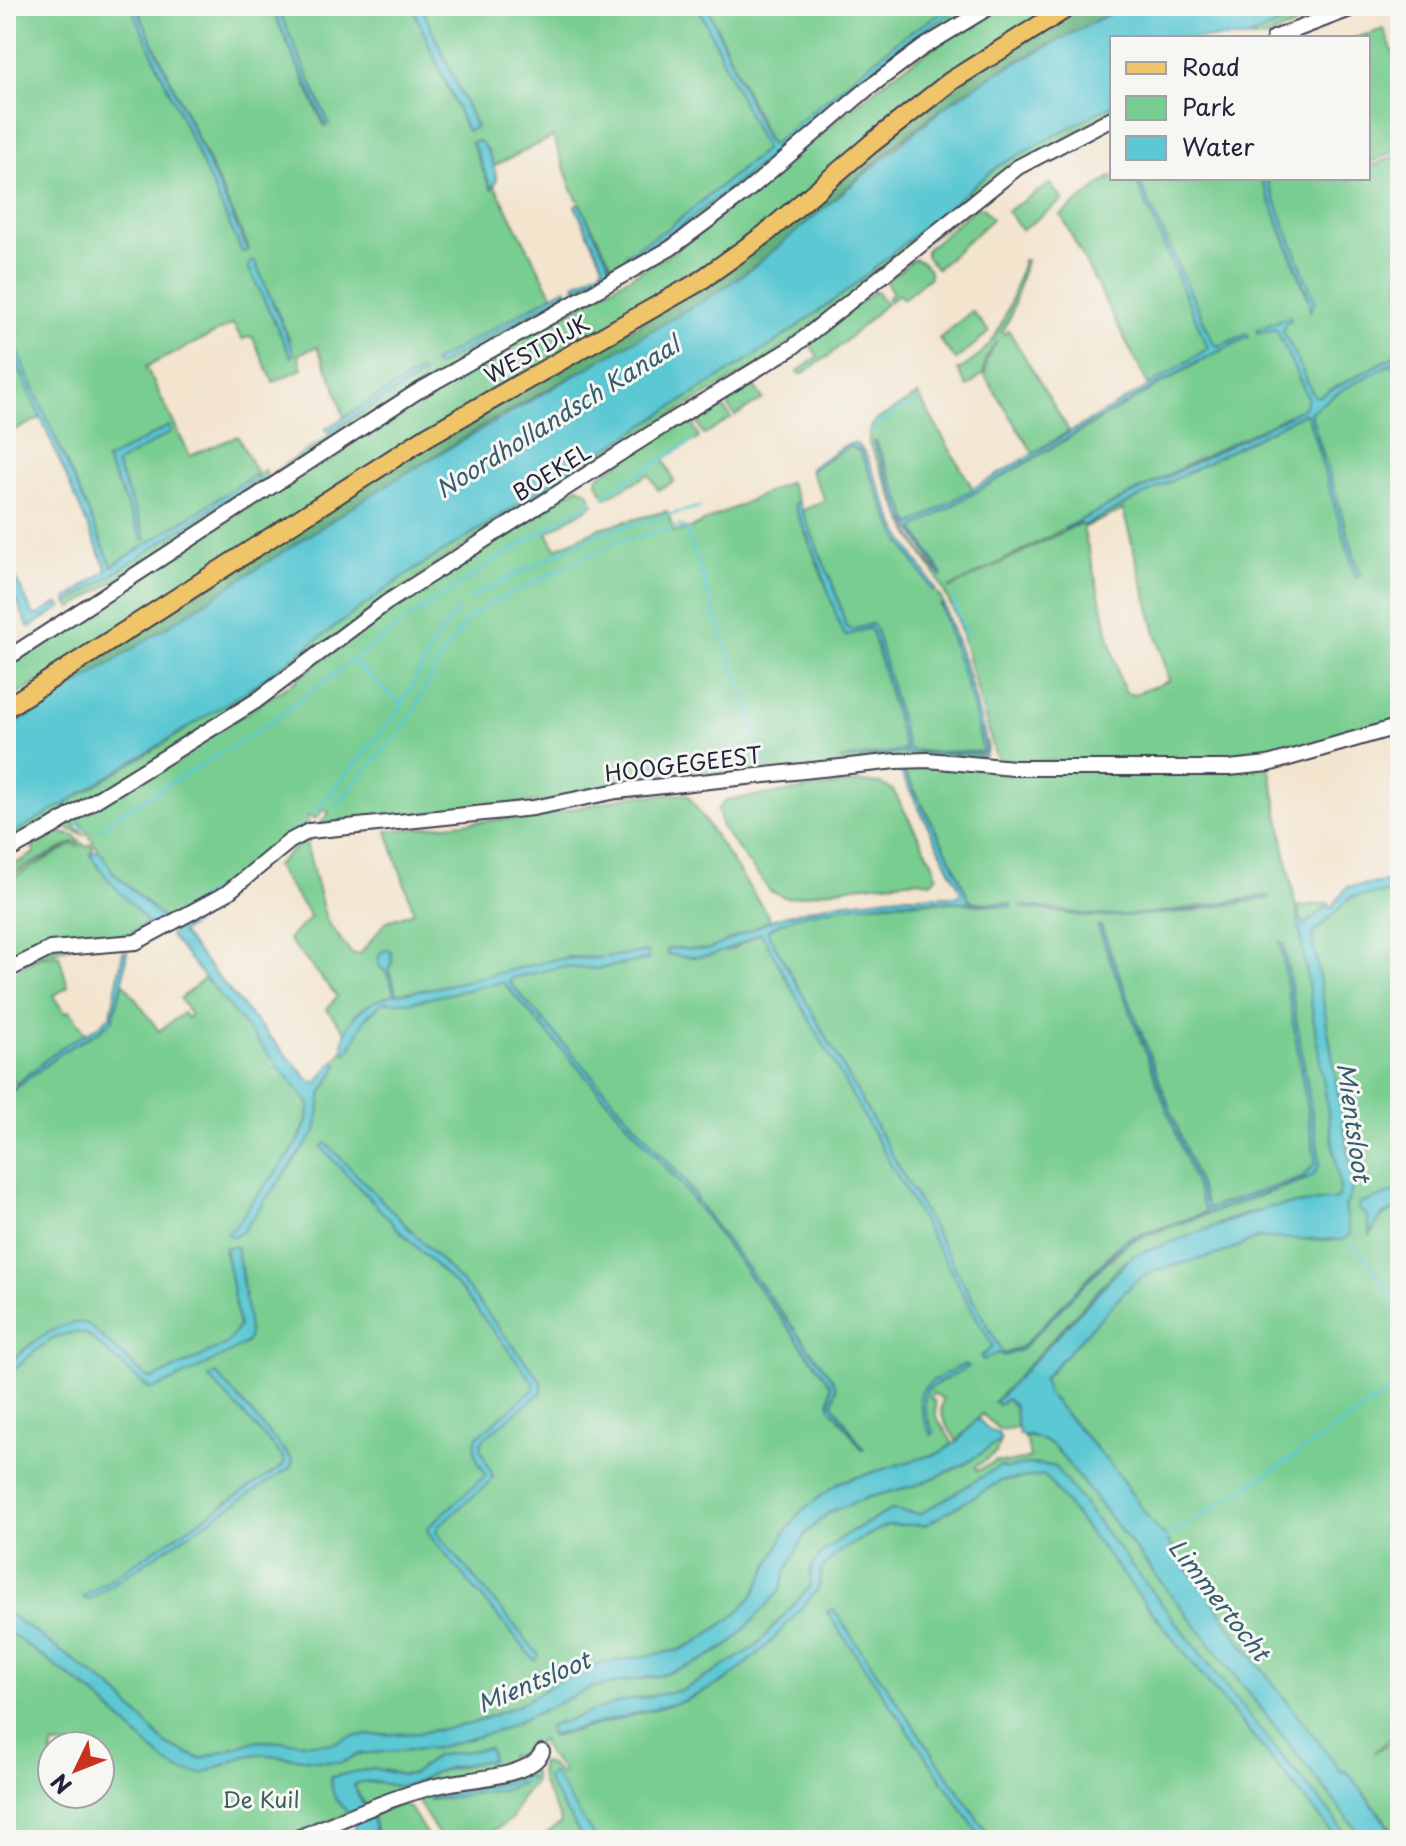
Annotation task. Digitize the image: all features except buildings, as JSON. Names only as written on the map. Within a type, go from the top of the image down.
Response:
[{"type":"main road","name":"WESTDIJK","points":[[6,708],[428,436],[697,283],[764,235],[951,81],[1070,6]]},
{"type":"street","name":"WESTDIJK","points":[[6,659],[415,393],[671,248],[746,192],[867,89],[922,48],[991,6]]},
{"type":"street","points":[[1280,36],[1358,6]]},
{"type":"street","name":"BOEKEL","points":[[6,852],[256,701],[386,603],[793,347],[1018,167],[1110,119]]},
{"type":"street","name":"HOOGEGEEST","points":[[6,971],[50,949],[136,942],[227,893],[290,841],[309,831],[533,808],[617,791],[896,761],[928,760],[1013,768],[1198,769],[1259,765],[1400,726]]},
{"type":"street","points":[[292,1840],[446,1784],[506,1774],[533,1763],[542,1752]]},
{"type":"green space","points":[[28,6],[131,6],[242,252],[249,248],[136,6],[271,6],[324,126],[329,123],[277,6],[412,6],[467,131],[476,127],[421,6],[698,6],[765,150],[670,227],[626,254],[676,230],[906,42],[962,6],[967,12],[918,44],[670,244],[583,294],[578,293],[574,284],[578,288],[611,267],[611,263],[572,189],[553,137],[494,166],[487,149],[472,143],[491,189],[495,186],[553,296],[433,363],[436,366],[568,291],[572,298],[276,476],[272,473],[328,437],[328,433],[421,376],[419,371],[344,418],[334,384],[317,347],[298,354],[302,369],[273,382],[252,336],[242,339],[233,324],[146,367],[190,456],[238,436],[257,474],[265,470],[269,483],[72,608],[68,604],[259,477],[255,475],[112,566],[6,326],[6,15]],"holes":[[[255,262],[289,338],[291,357],[248,266]],[[171,432],[116,464],[146,538],[143,540],[106,460]]]},
{"type":"green space","points":[[707,6],[947,6],[948,9],[904,36],[771,146]]},
{"type":"green space","points":[[1001,6],[1061,6],[696,279],[6,702],[6,665],[419,397],[675,251],[894,74]]},
{"type":"green space","points":[[1078,6],[1124,6],[1013,64],[948,104],[779,247],[720,291],[475,431],[6,731],[6,715],[430,441],[639,324],[953,85]]},
{"type":"green space","points":[[1319,6],[1344,6],[1269,36],[1252,36]]},
{"type":"green space","points":[[1384,29],[1400,72],[1400,152],[1395,151],[1370,162],[1370,36],[1361,36]]},
{"type":"green space","points":[[1110,106],[1110,113],[1072,133],[763,362],[615,448],[608,456],[439,562],[261,691],[138,771],[6,846],[6,837],[63,804],[65,808],[68,807],[66,803],[179,734],[403,577],[776,342],[848,290],[998,166]]},
{"type":"green space","points":[[1395,156],[1400,158],[1400,353],[1318,397],[1313,394],[1283,331],[1285,323],[1259,333],[1276,329],[1308,398],[1304,408],[948,589],[1081,523],[1083,526],[1302,414],[1308,414],[1356,577],[1360,575],[1310,411],[1345,388],[1400,359],[1400,722],[1274,758],[1221,762],[1000,761],[995,754],[957,618],[939,581],[908,531],[869,443],[869,430],[875,421],[918,395],[973,489],[911,525],[874,442],[909,531],[942,577],[916,527],[1247,334],[1218,346],[1214,344],[1139,180],[1262,180],[1310,304],[1315,301],[1267,180],[1370,180],[1370,167]],"holes":[[[1123,510],[1169,681],[1132,695],[1125,692],[1120,680],[1083,528]]]},
{"type":"green space","points":[[1110,178],[1110,180],[1136,180],[1208,347],[1207,351],[1149,386],[1061,215]]},
{"type":"green space","points":[[1050,184],[1063,200],[1022,230],[1007,211]]},
{"type":"green space","points":[[976,207],[983,208],[992,219],[937,269],[926,256],[926,250]]},
{"type":"green space","points":[[913,259],[925,265],[930,277],[903,299],[899,294],[889,302],[888,297],[893,293],[886,282]]},
{"type":"green space","points":[[1023,260],[1026,260],[1011,315],[1002,333],[1009,331],[1069,431],[1033,453],[985,376],[986,361],[997,341],[985,359],[984,373],[967,387],[958,370],[985,350],[994,337],[1008,308]]},
{"type":"green space","points":[[875,291],[886,304],[830,355],[801,375],[798,371],[818,357],[808,342]]},
{"type":"green space","points":[[972,311],[989,332],[956,360],[939,339]]},
{"type":"green space","points":[[6,338],[41,418],[6,434]]},
{"type":"green space","points":[[752,383],[763,399],[735,416],[729,407],[730,394]]},
{"type":"green space","points":[[717,402],[731,418],[704,435],[697,414]]},
{"type":"green space","points":[[686,421],[693,424],[699,438],[664,459],[674,482],[658,490],[649,474],[606,498],[597,483],[598,476]]},
{"type":"green space","points":[[849,446],[860,451],[897,536],[942,600],[968,673],[988,748],[984,757],[320,824],[329,813],[324,809],[314,820],[309,816],[306,818],[309,824],[244,875],[132,940],[83,942],[6,967],[6,881],[73,844],[79,847],[74,842],[6,877],[6,869],[35,853],[32,846],[57,832],[74,836],[86,847],[91,844],[91,856],[97,865],[149,923],[132,932],[165,920],[113,872],[80,822],[74,826],[85,835],[64,826],[158,770],[294,682],[369,621],[578,487],[587,491],[594,504],[547,533],[556,549],[600,528],[667,511],[674,532],[691,528],[789,482],[798,501],[794,504],[846,636],[869,628],[873,633],[905,750],[839,760],[906,753],[984,754],[986,746],[942,604],[973,705],[983,752],[908,750],[876,630],[871,624],[852,630],[846,627],[835,590],[802,511],[825,500],[810,470]]},
{"type":"green space","points":[[901,766],[1269,766],[1296,907],[1328,903],[1332,907],[1325,908],[1303,926],[1298,909],[1340,1189],[1337,1200],[1270,1207],[1239,1216],[1124,1262],[995,1401],[1007,1398],[1014,1406],[1020,1427],[1000,1430],[982,1414],[957,1441],[942,1416],[943,1399],[933,1393],[930,1398],[935,1401],[936,1417],[953,1443],[942,1452],[907,1463],[801,1511],[785,1533],[753,1596],[733,1617],[680,1650],[604,1663],[574,1672],[519,1705],[471,1724],[418,1733],[352,1736],[332,1744],[256,1741],[201,1759],[167,1745],[112,1688],[6,1612],[6,1377],[43,1345],[65,1334],[88,1335],[152,1389],[246,1343],[242,1269],[224,1250],[231,1272],[239,1326],[226,1345],[153,1379],[147,1378],[89,1325],[78,1324],[44,1335],[6,1366],[6,1096],[65,1050],[112,1021],[123,982],[159,1031],[183,1013],[187,1018],[191,1015],[180,999],[205,978],[310,1103],[308,1117],[296,1144],[228,1232],[242,1232],[316,1131],[322,1093],[338,1066],[334,1063],[343,1051],[345,1053],[367,1016],[384,1002],[412,1002],[503,982],[680,1183],[831,1385],[829,1403],[864,1449],[833,1404],[836,1388],[830,1376],[710,1219],[684,1180],[509,982],[512,978],[561,966],[597,969],[648,960],[648,952],[595,958],[569,957],[397,994],[389,971],[391,952],[381,965],[395,994],[355,1015],[346,1033],[327,1009],[337,996],[288,939],[311,917],[275,866],[299,845],[306,843],[326,920],[352,954],[360,954],[387,921],[414,912],[387,831],[543,815],[632,796],[687,794],[771,920],[708,950],[668,948],[667,954],[730,950],[761,933],[994,1347],[992,1350],[1005,1354],[767,931],[786,920],[809,913],[861,904],[1010,904],[969,900],[904,770],[899,769]],"holes":[[[1269,896],[1186,912],[1141,914],[1164,912]],[[1020,906],[1112,916],[1089,917]],[[1101,926],[1208,1209],[1303,1177],[1316,1163],[1281,942],[1320,1164],[1308,1179],[1130,1241],[1090,1278],[1115,1248],[1127,1239],[1204,1213],[1205,1209],[1098,927]],[[1069,1300],[1021,1350],[1005,1354],[1023,1346]]]},
{"type":"green space","points":[[861,782],[881,784],[893,790],[933,863],[937,875],[932,882],[917,880],[855,886],[787,898],[770,891],[722,828],[718,809],[726,800]]},
{"type":"green space","points":[[1400,891],[1400,1190],[1360,1204],[1358,1208],[1367,1216],[1371,1234],[1382,1217],[1400,1208],[1400,1730],[1373,1753],[1400,1736],[1400,1840],[1348,1772],[1341,1771],[1237,1637],[1208,1593],[1154,1526],[1115,1470],[1048,1394],[1043,1379],[1134,1282],[1155,1270],[1220,1254],[1258,1238],[1342,1240],[1350,1235],[1345,1206],[1353,1181],[1312,935],[1351,897]]},
{"type":"green space","points":[[59,955],[68,987],[53,996],[65,1013],[70,1011],[86,1034],[62,1047],[16,1084],[6,1070],[6,977],[39,957]]},
{"type":"green space","name":"De Kuil","points":[[1021,1435],[1053,1445],[1365,1840],[1349,1840],[1053,1466],[1028,1464],[1007,1469],[1000,1466],[920,1514],[891,1510],[845,1535],[811,1568],[811,1587],[755,1647],[683,1690],[620,1702],[552,1737],[684,1701],[725,1681],[770,1643],[818,1589],[822,1569],[838,1552],[887,1525],[925,1525],[1001,1481],[1044,1475],[1202,1675],[1339,1840],[992,1840],[833,1609],[828,1613],[983,1840],[596,1840],[552,1773],[547,1781],[584,1840],[543,1840],[541,1837],[560,1824],[561,1820],[541,1781],[540,1764],[550,1765],[560,1774],[564,1772],[547,1754],[542,1740],[538,1742],[539,1749],[532,1754],[509,1756],[514,1762],[367,1807],[354,1787],[359,1781],[400,1786],[421,1782],[432,1773],[491,1759],[489,1748],[436,1756],[414,1774],[401,1775],[385,1770],[332,1777],[351,1813],[280,1840],[6,1840],[6,1630],[95,1695],[163,1760],[202,1774],[245,1756],[259,1754],[341,1763],[359,1754],[436,1748],[501,1730],[590,1688],[662,1675],[780,1591],[787,1569],[806,1533],[829,1512],[866,1498],[920,1484],[965,1464],[1000,1440],[996,1453],[975,1467],[977,1471],[996,1461],[1008,1463],[1030,1458],[1027,1441]]},
{"type":"green space","points":[[530,1769],[534,1773],[534,1783],[520,1799],[512,1819],[478,1840],[442,1840],[418,1802],[425,1793]],"holes":[[[530,1780],[506,1789],[430,1800],[431,1797]]]},
{"type":"green space","points":[[401,1804],[410,1808],[430,1840],[373,1840],[376,1829],[371,1814]]},
{"type":"water","points":[[131,6],[136,6],[248,251],[242,252]]},
{"type":"water","points":[[271,6],[277,6],[329,124],[326,126]]},
{"type":"water","points":[[412,6],[421,6],[476,127],[467,131]]},
{"type":"water","points":[[698,6],[707,6],[766,141],[771,145],[904,36],[953,6],[962,6],[906,42],[676,230],[627,258],[626,254],[670,227],[765,150]]},
{"type":"water","name":"Noordhollandsch Kanaal","points":[[1124,6],[1319,6],[1252,36],[1110,36],[1110,106],[998,166],[848,290],[776,342],[403,577],[248,690],[66,803],[66,809],[63,805],[6,837],[6,731],[388,484],[718,292],[755,266],[947,105],[990,77]]},
{"type":"water","points":[[479,141],[489,154],[497,180],[492,189],[472,142]]},
{"type":"water","points":[[1136,180],[1139,180],[1214,344],[1218,346],[1248,334],[1249,337],[1195,363],[916,527],[941,576],[902,514],[873,442],[911,525],[1149,386],[1208,348]]},
{"type":"water","points":[[1262,180],[1267,180],[1315,301],[1310,311],[1308,295]]},
{"type":"water","points":[[576,204],[580,204],[611,267],[577,288],[575,284],[602,269],[603,264]]},
{"type":"water","points":[[252,261],[294,353],[291,357],[248,266]]},
{"type":"water","points":[[566,288],[568,292],[436,367],[433,362]]},
{"type":"water","points":[[1289,316],[1291,320],[1285,323],[1283,331],[1313,394],[1318,397],[1400,353],[1400,359],[1345,388],[1310,412],[1360,575],[1356,577],[1307,414],[1083,526],[1080,523],[1066,530],[1304,408],[1308,398],[1276,329],[1258,333],[1257,330]]},
{"type":"water","points":[[6,326],[112,566],[255,475],[259,478],[68,604],[66,600],[107,570],[6,338]]},
{"type":"water","points":[[420,371],[422,375],[328,433],[325,429]]},
{"type":"water","points":[[169,426],[171,432],[116,464],[146,538],[143,540],[106,460]]},
{"type":"water","points":[[853,443],[865,453],[899,532],[935,588],[932,590],[897,536],[860,451],[849,446],[811,470],[842,447]]},
{"type":"water","points":[[798,501],[835,590],[846,627],[852,630],[871,624],[876,630],[908,749],[928,752],[983,751],[973,705],[940,605],[942,603],[976,703],[985,754],[906,753],[839,760],[905,750],[873,633],[869,628],[846,636],[842,632],[794,504]]},
{"type":"water","points":[[6,558],[33,614],[38,615],[58,603],[62,607],[28,626],[6,578]]},
{"type":"water","points":[[899,769],[903,770],[954,865],[969,900],[1011,904],[1011,907],[968,902],[889,902],[805,915],[767,931],[1002,1352],[1005,1354],[1023,1346],[1122,1242],[1204,1213],[1205,1210],[1098,926],[1101,926],[1208,1209],[1303,1177],[1316,1163],[1280,942],[1284,946],[1320,1164],[1313,1176],[1130,1241],[1119,1248],[1021,1350],[1004,1356],[998,1353],[983,1360],[981,1356],[993,1347],[761,933],[717,954],[695,957],[667,954],[668,948],[708,950],[776,918],[831,904],[900,896],[959,896],[961,891]]},
{"type":"water","points":[[100,851],[113,872],[165,921],[133,935],[132,932],[148,923],[91,856],[93,852]]},
{"type":"water","name":"Limmertocht","points":[[1400,880],[1400,891],[1351,897],[1312,935],[1353,1182],[1345,1206],[1350,1235],[1342,1240],[1258,1238],[1220,1254],[1156,1270],[1134,1282],[1043,1379],[1048,1394],[1115,1470],[1154,1526],[1208,1593],[1237,1637],[1341,1771],[1348,1772],[1398,1840],[1365,1840],[1053,1445],[1030,1435],[1019,1435],[1014,1406],[1007,1399],[998,1405],[995,1402],[1132,1256],[1270,1207],[1337,1199],[1340,1189],[1296,907],[1304,926],[1325,908],[1332,907],[1347,887]]},
{"type":"water","points":[[1269,896],[1270,898],[1190,911],[1120,916]]},
{"type":"water","points":[[221,904],[181,933],[311,1082],[317,1083],[333,1062],[338,1065],[322,1093],[316,1131],[242,1232],[234,1237],[228,1232],[280,1169],[303,1132],[310,1104],[170,936]]},
{"type":"water","points":[[1020,906],[1040,908],[1072,913],[1032,909]]},
{"type":"water","points":[[388,949],[392,962],[389,971],[397,994],[557,959],[648,952],[648,959],[597,969],[561,967],[512,978],[509,982],[684,1180],[710,1219],[830,1376],[836,1386],[833,1404],[864,1450],[830,1407],[831,1385],[680,1183],[503,982],[411,1002],[384,1002],[367,1016],[348,1053],[343,1051],[347,1030],[358,1013],[374,1001],[395,994],[387,973],[379,966],[381,952]]},
{"type":"water","points":[[127,951],[123,982],[112,1021],[65,1050],[6,1096],[62,1047],[99,1026],[111,1015],[123,952]]},
{"type":"water","points":[[326,1143],[468,1289],[541,1381],[542,1392],[482,1440],[480,1448],[493,1476],[489,1483],[439,1525],[436,1532],[539,1655],[535,1661],[430,1536],[427,1528],[486,1475],[475,1452],[477,1437],[534,1389],[534,1383],[463,1292],[321,1147]]},
{"type":"water","points":[[1400,1190],[1400,1208],[1383,1214],[1370,1234],[1367,1216],[1359,1210],[1359,1204]]},
{"type":"water","points":[[225,1247],[236,1247],[249,1335],[243,1345],[153,1389],[148,1388],[88,1335],[65,1334],[43,1345],[6,1377],[6,1366],[23,1351],[45,1335],[68,1324],[89,1325],[147,1378],[153,1379],[226,1345],[239,1326]]},
{"type":"water","points":[[966,1364],[968,1367],[929,1388],[926,1393],[925,1410],[934,1433],[931,1435],[920,1406],[920,1396],[930,1383]]},
{"type":"water","points":[[216,1373],[293,1463],[290,1468],[88,1600],[83,1597],[284,1465],[284,1458],[209,1377]]},
{"type":"water","points":[[977,1418],[989,1430],[999,1434],[1000,1440],[965,1464],[920,1484],[866,1498],[829,1512],[806,1533],[787,1569],[780,1591],[730,1645],[697,1663],[662,1675],[590,1688],[501,1730],[436,1748],[359,1754],[341,1763],[259,1754],[245,1756],[202,1774],[178,1770],[163,1760],[95,1695],[6,1630],[6,1612],[112,1688],[167,1745],[200,1759],[256,1741],[332,1744],[352,1736],[418,1733],[471,1724],[519,1705],[574,1672],[604,1663],[680,1650],[695,1643],[733,1617],[753,1596],[785,1533],[801,1511],[840,1482],[942,1452],[960,1439]]},
{"type":"water","points":[[1028,1464],[1054,1466],[1349,1840],[1339,1840],[1202,1675],[1044,1475],[1001,1481],[925,1525],[887,1525],[838,1552],[822,1569],[818,1589],[770,1643],[726,1681],[684,1701],[550,1736],[548,1727],[620,1702],[683,1690],[755,1647],[810,1587],[811,1568],[822,1553],[845,1535],[891,1510],[920,1514],[1000,1466],[1007,1469]]},
{"type":"water","points":[[833,1609],[992,1840],[983,1840],[827,1612]]},
{"type":"water","points":[[489,1748],[492,1759],[445,1769],[411,1785],[359,1782],[354,1785],[372,1818],[374,1832],[373,1840],[351,1840],[354,1824],[336,1799],[331,1777],[373,1768],[401,1775],[413,1774],[436,1756]]},
{"type":"water","points":[[553,1773],[596,1840],[584,1840],[547,1781],[546,1777]]},
{"type":"water","points":[[528,1776],[531,1778],[529,1781],[506,1789],[430,1800],[431,1797]]},
{"type":"waterway","points":[[873,431],[877,423],[916,402]]},
{"type":"waterway","points":[[604,494],[693,441]]},
{"type":"waterway","points":[[100,829],[112,818],[266,726],[399,625],[592,501]]},
{"type":"waterway","points":[[469,598],[599,533],[700,507]]},
{"type":"waterway","points":[[334,808],[410,718],[441,657],[470,617],[486,606],[615,542],[681,526],[686,528],[767,765]]},
{"type":"waterway","points":[[954,601],[966,635]]},
{"type":"waterway","points":[[315,812],[400,709],[432,647],[457,610]]},
{"type":"waterway","points":[[352,661],[403,705]]},
{"type":"waterway","points":[[78,823],[83,829]]},
{"type":"waterway","points":[[287,835],[297,827]]},
{"type":"waterway","points":[[194,903],[241,872]]},
{"type":"waterway","points":[[1354,1245],[1400,1303]]},
{"type":"waterway","points":[[1166,1538],[1295,1456],[1400,1384]]},
{"type":"water label","name":"Mientsloot","points":[[1355,1122]]},
{"type":"water label","name":"Mientsloot","points":[[533,1681]]}]
